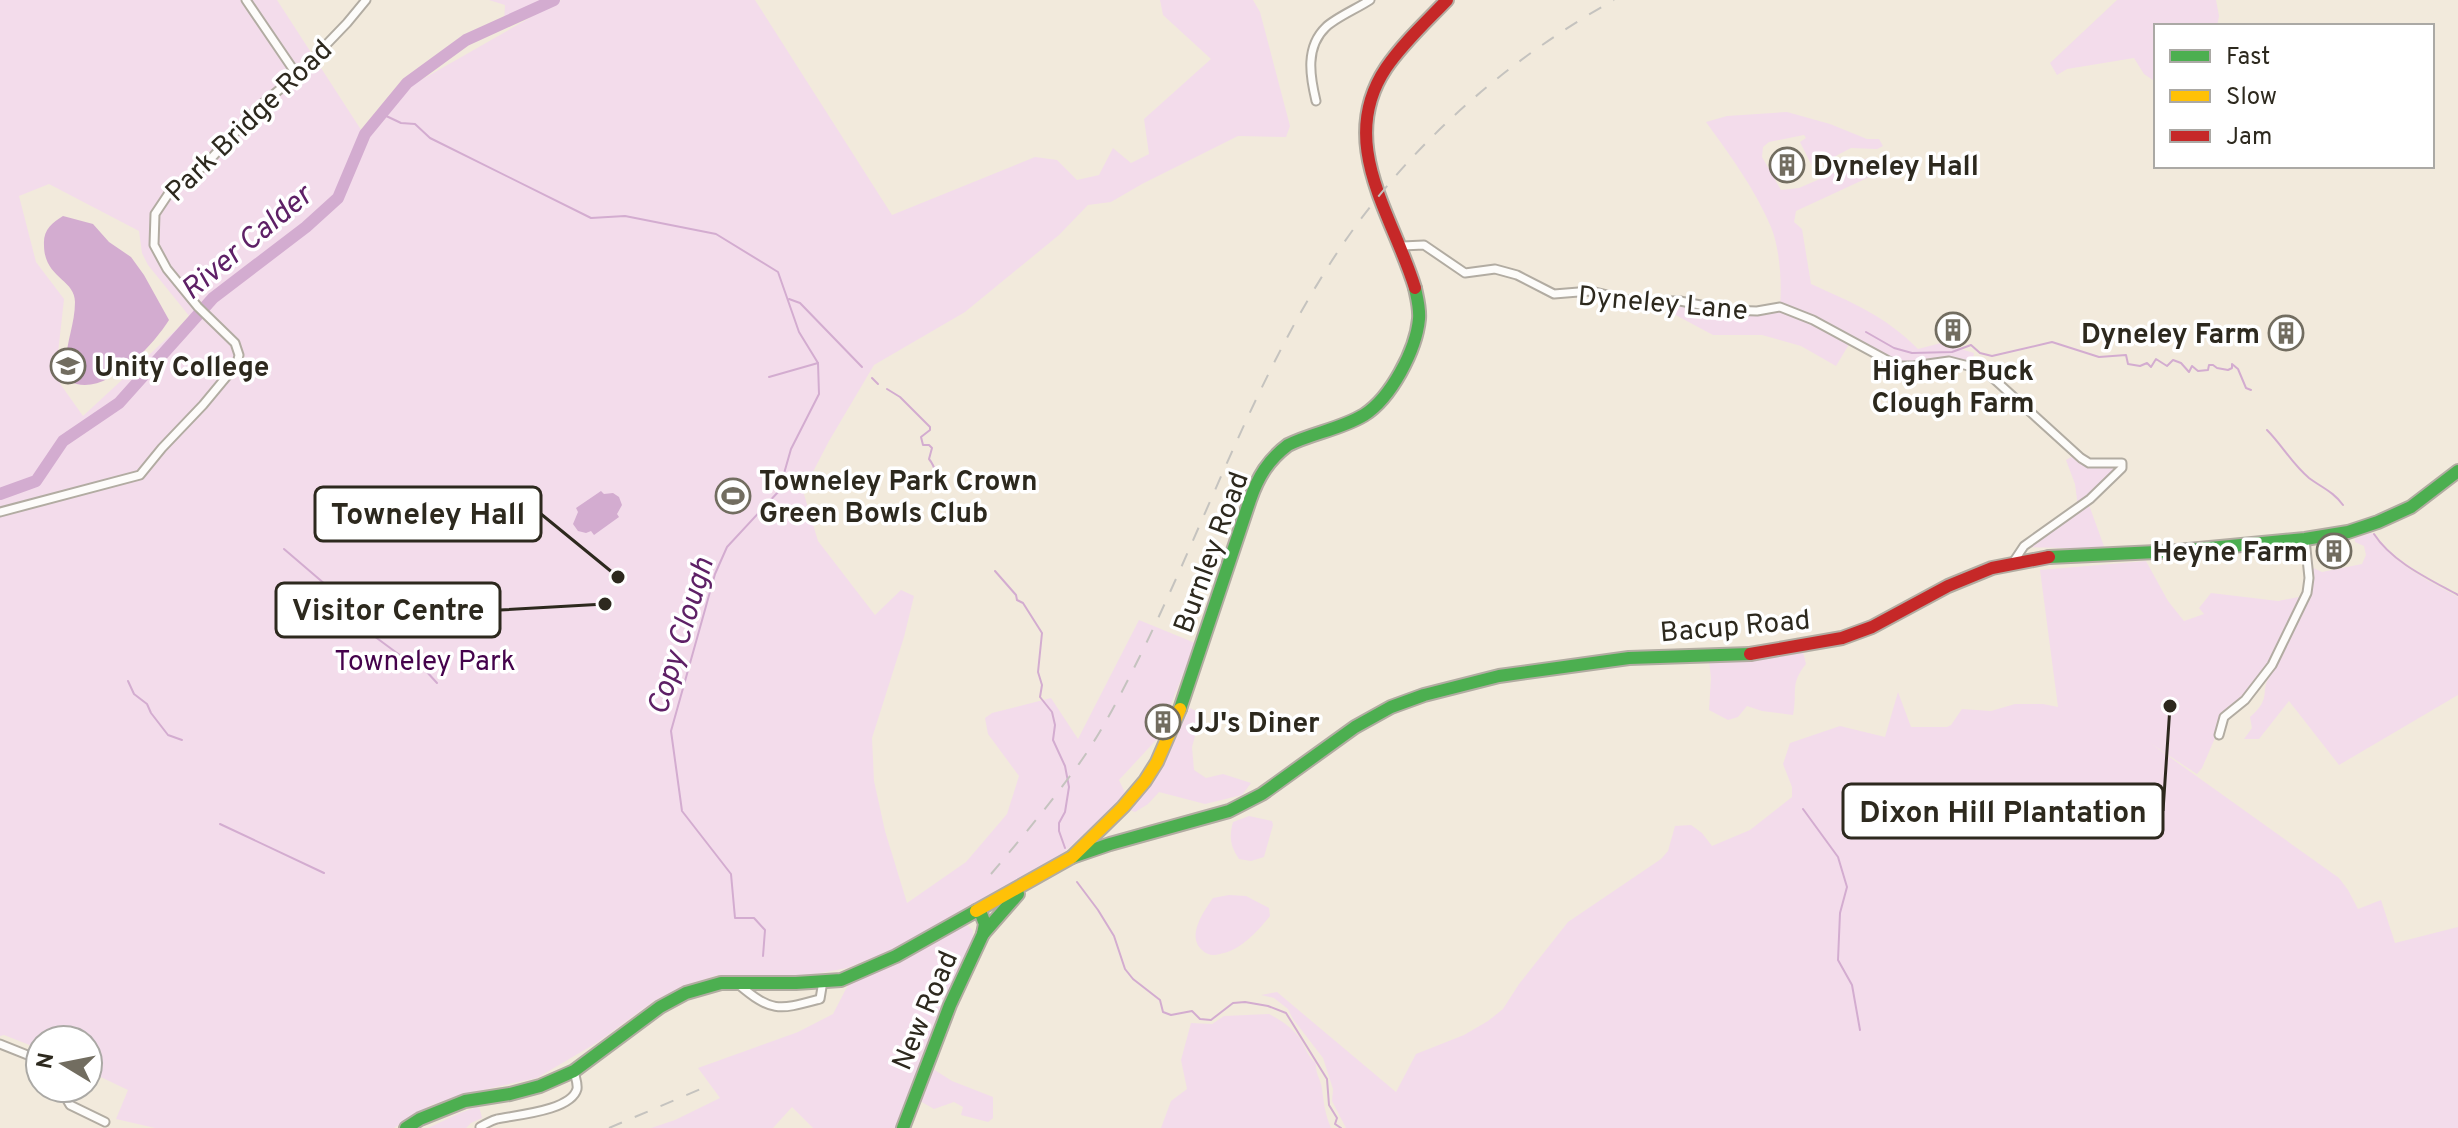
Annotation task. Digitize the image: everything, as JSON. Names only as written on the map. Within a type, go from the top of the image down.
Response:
[{"type":"main road","name":"Burnley Road","points":[[1072,857],[1130,800],[1159,759],[1197,662],[1253,494],[1268,463],[1300,439],[1361,417],[1372,409],[1384,396],[1410,351],[1419,319],[1414,287],[1366,160],[1366,115],[1381,74],[1447,0]]},
{"type":"main road","name":"Bacup Road","points":[[1072,857],[1229,811],[1262,794],[1355,727],[1391,707],[1424,695],[1499,676],[1547,669],[1629,658],[1748,654],[1842,638],[1872,627],[1948,586],[2014,561],[2049,556],[2178,551],[2348,532],[2395,515],[2430,494],[2458,471]]},
{"type":"main road","points":[[406,1128],[465,1101],[540,1086],[574,1071],[660,1007],[686,993],[721,983],[841,980],[896,956],[1072,857]]},
{"type":"main road","points":[[983,934],[1026,885]]},
{"type":"main road","name":"New Road","points":[[903,1128],[940,1023],[983,934],[985,924],[980,911]]},
{"type":"street","points":[[246,0],[297,75]]},
{"type":"street","name":"Park Bridge Road","points":[[0,512],[140,475],[237,364],[239,355],[235,343],[198,307],[167,269],[154,245],[155,214],[171,190],[204,166],[261,105],[297,75],[366,0]]},
{"type":"street","points":[[1316,101],[1310,71],[1313,46],[1326,27],[1370,0]]},
{"type":"street","name":"Dyneley Lane","points":[[1400,246],[1424,245],[1465,273],[1495,269],[1517,275],[1554,294],[1591,291],[1628,300],[1680,301],[1726,310],[1757,311],[1780,307],[1813,320],[1898,366],[1949,361],[1984,370],[2081,458],[2089,463],[2122,463],[2122,468],[2099,492],[2024,546],[2014,561]]},
{"type":"street","points":[[2219,735],[2224,717],[2245,700],[2272,665],[2307,593],[2309,578],[2305,539]]},
{"type":"street","points":[[736,983],[751,995],[783,1009],[820,999],[823,981]]},
{"type":"street","points":[[0,1044],[24,1054]]},
{"type":"street","points":[[480,1127],[492,1120],[536,1113],[571,1098],[576,1092],[574,1071]]},
{"type":"street","points":[[69,1104],[105,1122]]},
{"type":"green space","name":"Towneley Park","points":[[0,0],[277,0],[367,139],[414,84],[561,0],[755,0],[892,215],[1035,157],[1057,160],[1077,180],[1099,175],[1113,148],[1131,163],[1149,154],[1144,119],[1211,59],[1163,15],[1160,0],[1253,0],[1260,12],[1290,126],[1286,137],[1238,136],[1111,202],[1088,205],[1059,235],[965,312],[874,365],[803,491],[818,541],[875,615],[901,590],[914,596],[872,738],[874,781],[885,831],[907,903],[966,862],[1007,814],[1019,776],[988,734],[985,718],[992,713],[1051,698],[1078,739],[1139,620],[1195,643],[1158,738],[1119,780],[1126,795],[1058,858],[894,949],[847,968],[800,977],[718,975],[681,987],[654,1001],[598,1042],[537,1078],[464,1094],[429,1106],[394,1128],[155,1128],[116,1119],[128,1090],[104,1079],[104,1024],[24,1024],[24,1043],[0,1036]],"holes":[[[49,184],[139,231],[142,253],[190,317],[83,416],[61,385],[56,371],[64,299],[36,262],[19,196]]]},
{"type":"green space","points":[[489,0],[548,0],[504,23],[505,5]]},
{"type":"green space","points":[[2117,0],[2216,0],[2217,24],[2154,24],[2154,81],[2144,74],[2134,58],[2067,69],[2057,75],[2050,63]]},
{"type":"green space","points":[[1787,112],[1867,139],[1879,139],[1883,146],[1877,149],[1851,148],[1813,168],[1800,142],[1806,138],[1804,135],[1769,142],[1763,147],[1762,157],[1781,190],[1799,188],[1868,158],[1878,173],[1796,211],[1794,222],[1802,229],[1811,284],[1881,319],[1918,349],[1941,343],[1974,353],[1972,363],[1896,362],[1851,341],[1836,366],[1801,346],[1762,335],[1713,335],[1670,312],[1680,301],[1726,310],[1780,306],[1780,266],[1771,227],[1750,186],[1706,122],[1727,116]]},
{"type":"green space","points":[[2073,456],[2090,463],[2122,463],[2078,507],[2075,484],[2066,460]]},
{"type":"green space","points":[[2089,505],[2105,549],[2027,547]]},
{"type":"green space","points":[[2372,533],[2400,562],[2458,597],[2458,695],[2339,765],[2289,701],[2259,739],[2244,739],[2252,728],[2250,717],[2264,699],[2270,676],[2268,673],[2307,599],[2311,567],[2322,572],[2362,564],[2366,555],[2364,546],[2355,542],[2355,538]]},
{"type":"green space","points":[[2146,561],[2168,601],[2184,621],[2204,614],[2199,608],[2211,593],[2278,601],[2304,596],[2272,661],[2243,697],[2222,714],[2215,738],[2197,774],[2150,743],[2339,878],[2358,909],[2381,900],[2395,943],[2458,927],[2458,1128],[1346,1128],[1332,1101],[1333,1089],[1323,1058],[1288,1009],[1274,998],[1261,995],[1277,992],[1396,1092],[1416,1054],[1464,1035],[1488,1021],[1503,1009],[1568,922],[1661,859],[1668,851],[1675,826],[1691,825],[1712,846],[1750,830],[1792,797],[1792,787],[1783,764],[1790,743],[1840,726],[1885,737],[1898,692],[1911,727],[1947,727],[1962,709],[1991,711],[2015,704],[2058,707],[2040,570]]},
{"type":"green space","points":[[1803,652],[1806,664],[1796,683],[1793,715],[1747,706],[1738,717],[1728,720],[1709,710],[1709,661],[1747,661]]},
{"type":"green space","points":[[1190,708],[1196,711],[1199,721],[1192,747],[1194,770],[1206,778],[1223,774],[1251,783],[1242,795],[1205,804],[1159,792],[1148,804],[1135,812],[1130,810],[1168,753]]},
{"type":"green space","points":[[1249,816],[1272,821],[1273,825],[1264,857],[1251,861],[1239,859],[1231,837],[1233,822]]},
{"type":"green space","points":[[1246,896],[1269,908],[1270,916],[1235,949],[1217,955],[1208,954],[1196,938],[1198,924],[1213,898]]},
{"type":"green space","points":[[967,925],[973,930],[973,943],[943,1001],[896,1128],[813,1128],[792,1107],[773,1128],[651,1128],[720,1098],[698,1068],[798,1032],[833,1014],[848,985],[920,950],[959,926]]},
{"type":"green space","points":[[1269,1014],[1294,1031],[1316,1063],[1331,1128],[1161,1128],[1171,1101],[1187,1089],[1181,1060],[1191,1023],[1212,1024],[1224,1016]]},
{"type":"green space","points":[[933,1069],[952,1081],[993,1097],[993,1118],[988,1122],[961,1115],[963,1107],[954,1102],[934,1109],[920,1101]]},
{"type":"green space","points":[[479,1106],[482,1118],[466,1128],[428,1128],[460,1113]]},
{"type":"shaded area","points":[[63,216],[93,224],[109,242],[131,257],[169,320],[139,356],[111,377],[97,383],[82,385],[69,381],[66,361],[74,294],[49,265],[44,245],[49,228]]},
{"type":"shaded area","points":[[601,491],[619,497],[622,505],[617,514],[619,517],[594,535],[591,531],[578,531],[573,524],[578,512],[576,508]]},
{"type":"waterway","name":"River Calder","points":[[0,494],[36,481],[63,441],[119,403],[213,298],[306,227],[338,198],[365,134],[407,83],[466,40],[554,0]]},
{"type":"waterway","points":[[382,114],[401,123],[415,124],[430,138],[591,218],[625,216],[716,234],[778,272],[799,332],[818,363],[769,377]]},
{"type":"waterway","points":[[789,299],[800,303],[862,367]]},
{"type":"waterway","points":[[1866,332],[1894,348],[1912,353],[1952,352],[1971,345],[1980,353],[1992,356],[2052,342],[2099,357],[2126,355],[2128,364],[2140,366],[2147,363],[2151,367],[2156,359],[2167,366],[2173,360],[2189,372],[2192,366],[2198,371],[2208,370],[2209,365],[2228,370],[2232,364],[2238,369],[2246,388],[2251,390]]},
{"type":"waterway","name":"Copy Clough","points":[[763,956],[765,930],[754,918],[735,918],[731,874],[682,811],[671,731],[715,574],[727,547],[779,491],[791,449],[819,394],[818,363]]},
{"type":"waterway","points":[[872,378],[878,384]]},
{"type":"waterway","points":[[887,389],[900,397],[930,427],[921,437],[923,445],[932,448],[929,459],[946,490]]},
{"type":"waterway","points":[[2267,430],[2303,473],[2343,505]]},
{"type":"waterway","points":[[965,508],[976,523]]},
{"type":"waterway","points":[[2374,534],[2401,561],[2458,595]]},
{"type":"waterway","points":[[284,549],[333,591],[374,636],[426,671],[437,683]]},
{"type":"waterway","points":[[995,571],[1017,600],[1023,603],[1042,633],[1038,672],[1042,685],[1040,697],[1052,712],[1055,725],[1053,740],[1065,766],[1069,787],[1065,812],[1059,823],[1065,848]]},
{"type":"waterway","points":[[128,681],[134,694],[147,704],[168,735],[182,740]]},
{"type":"waterway","points":[[1803,809],[1838,857],[1847,887],[1840,913],[1838,960],[1852,985],[1860,1030]]},
{"type":"waterway","points":[[220,824],[324,873]]},
{"type":"waterway","points":[[1077,882],[1114,936],[1125,969],[1160,1000],[1163,1012],[1171,1015],[1192,1011],[1200,1019],[1211,1020],[1233,1003],[1245,1002],[1286,1013],[1327,1079],[1329,1105],[1337,1118],[1335,1124],[1341,1128]]},
{"type":"railway","points":[[991,874],[1070,776],[1108,718],[1163,608],[1274,363],[1326,270],[1354,228],[1385,189],[1453,117],[1530,54],[1614,0]]},
{"type":"railway","points":[[609,1128],[703,1088]]},
{"type":"traffic: fast","points":[[1180,709],[1260,476],[1288,445],[1355,420],[1384,397],[1407,359],[1417,331],[1419,311],[1415,288]]},
{"type":"traffic: fast","points":[[2049,557],[2178,551],[2348,532],[2411,507],[2458,471]]},
{"type":"traffic: fast","points":[[1072,857],[1229,811],[1262,794],[1355,727],[1391,707],[1424,695],[1499,676],[1629,658],[1750,654]]},
{"type":"traffic: fast","points":[[983,934],[1018,894]]},
{"type":"traffic: fast","points":[[406,1128],[465,1101],[540,1086],[574,1071],[660,1007],[686,993],[721,983],[841,980],[896,956],[976,911]]},
{"type":"traffic: fast","points":[[903,1128],[950,1005],[983,934],[985,924],[980,911]]},
{"type":"traffic: slow","points":[[976,911],[1072,857],[1123,807],[1157,762],[1180,709]]},
{"type":"traffic: jam","points":[[1415,288],[1374,179],[1367,151],[1366,124],[1372,96],[1386,68],[1447,0]]},
{"type":"traffic: jam","points":[[1750,654],[1842,638],[1872,627],[1948,586],[1992,568],[2049,557]]},
{"type":"place","name":"Dyneley Hall","points":[[1787,165]]},
{"type":"place","name":"Higher Buck Clough Farm","points":[[1953,330]]},
{"type":"place","name":"Dyneley Farm","points":[[2286,333]]},
{"type":"place","name":"Unity College","points":[[68,366]]},
{"type":"place","name":"Towneley Park Crown Green Bowls Club","points":[[733,496]]},
{"type":"place","name":"Heyne Farm","points":[[2334,551]]},
{"type":"place","name":"Towneley Hall","points":[[618,577]]},
{"type":"place","name":"Visitor Centre","points":[[605,604]]},
{"type":"place","name":"Dixon Hill Plantation","points":[[2170,706]]},
{"type":"place","name":"JJ's Diner","points":[[1163,722]]}]
